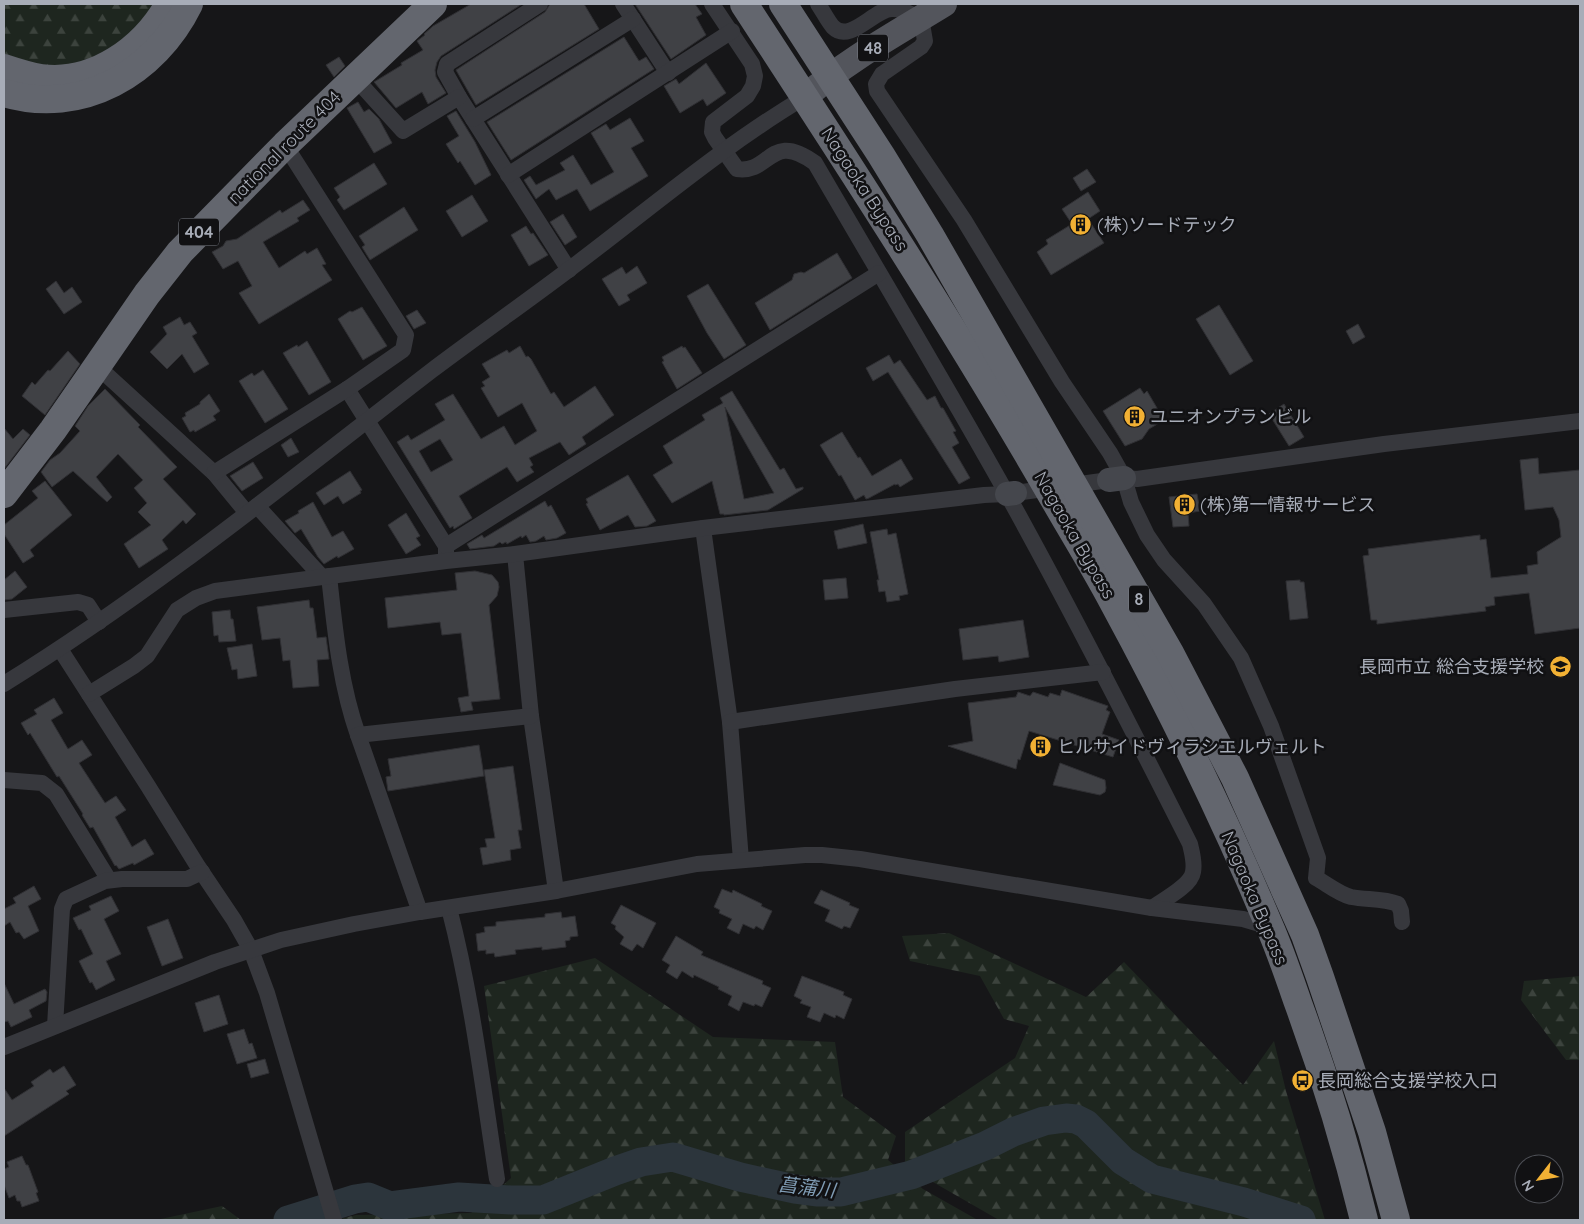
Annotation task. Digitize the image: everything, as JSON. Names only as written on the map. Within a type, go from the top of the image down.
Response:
[{"type":"highway","points":[[4,68],[22,74],[50,78],[76,76],[93,71],[125,55],[139,43],[169,4]]},
{"type":"highway","points":[[4,93],[29,98],[69,97],[93,92],[114,83],[148,60],[162,46],[174,32],[189,4]]},
{"type":"highway","name":"national route 404","points":[[4,494],[53,430],[146,294],[180,252],[285,145],[433,4]]},
{"type":"highway","name":"Nagaoka Bypass","points":[[744,4],[896,238],[968,354],[1112,599],[1187,744],[1270,927],[1318,1058],[1347,1150],[1364,1220]]},
{"type":"highway","name":"Nagaoka Bypass","points":[[783,4],[886,163],[934,243],[1160,636],[1235,778],[1305,935],[1372,1132],[1396,1220]]},
{"type":"main road","name":"48","points":[[805,96],[829,76],[944,4]]},
{"type":"street","points":[[540,4],[447,64],[445,72],[568,270]]},
{"type":"street","points":[[623,4],[668,73]]},
{"type":"street","points":[[712,4],[732,31],[752,64],[755,76],[753,86],[747,96],[713,122],[712,132],[715,138],[737,169],[746,170],[753,168],[776,152],[785,150],[803,155],[815,163],[1011,493],[1190,844],[1194,860],[1193,874],[1188,882],[1152,908]]},
{"type":"street","points":[[818,4],[833,27],[843,31],[855,29],[874,16],[893,8],[921,18],[925,41],[922,47],[882,74],[878,80],[877,91],[964,220],[1062,382],[1110,453],[1116,479],[1131,502],[1147,536],[1164,560],[1204,604],[1241,658],[1271,726],[1318,858],[1316,878],[1343,894],[1352,897],[1398,904],[1402,922]]},
{"type":"street","points":[[473,119],[632,19]]},
{"type":"street","points":[[508,175],[732,31]]},
{"type":"street","points":[[355,78],[403,131],[459,97]]},
{"type":"street","points":[[4,684],[99,622],[252,510],[431,371],[568,270],[647,208],[777,114],[805,96]]},
{"type":"street","points":[[214,473],[347,389],[403,350],[406,335],[285,145]]},
{"type":"street","points":[[446,553],[879,273]]},
{"type":"street","points":[[97,366],[325,576],[342,678],[350,712],[420,912]]},
{"type":"street","points":[[347,389],[446,553]]},
{"type":"street","points":[[89,694],[147,656],[176,610],[196,598],[215,591],[325,576],[446,553],[516,554],[703,528],[1137,478],[1384,444],[1580,421]]},
{"type":"street","points":[[703,528],[730,722],[742,860]]},
{"type":"street","points":[[516,554],[531,716],[556,891]]},
{"type":"street","points":[[4,610],[78,602],[88,605],[99,622]]},
{"type":"street","points":[[60,649],[234,920],[251,950],[267,993],[334,1220]]},
{"type":"street","points":[[730,722],[955,689],[1103,672]]},
{"type":"street","points":[[358,736],[531,716]]},
{"type":"street","points":[[4,780],[42,783],[56,794],[109,880]]},
{"type":"street","points":[[4,1047],[215,962],[299,936],[420,912],[556,891],[697,864],[805,855],[860,858],[1152,908],[1243,919],[1270,927]]},
{"type":"street","points":[[55,1026],[62,909],[66,900],[109,880],[187,879],[202,872]]},
{"type":"street","points":[[449,908],[455,930],[472,1024],[497,1179]]},
{"type":"green space","points":[[4,4],[157,4],[122,44],[74,66],[35,66],[4,55]]},
{"type":"green space","points":[[949,933],[1086,997],[1124,962],[1243,1085],[1274,1041],[1286,1091],[1325,1220],[999,1220],[905,1166],[905,1132],[1015,1058],[1029,1026],[1004,1019],[980,976],[910,961],[902,936]]},
{"type":"green space","points":[[595,958],[713,1037],[835,1042],[843,1097],[896,1136],[888,1160],[923,1189],[976,1219],[336,1220],[356,1215],[471,1213],[511,1178],[484,986]]},
{"type":"green space","points":[[1580,976],[1580,1060],[1566,1060],[1521,1000],[1524,981]]},
{"type":"green space","points":[[222,1206],[241,1220],[156,1220]]},
{"type":"building","points":[[471,4],[522,4],[441,56],[435,70],[436,77],[446,93],[428,104],[422,92],[396,108],[374,82],[423,50],[417,41],[433,26]]},
{"type":"building","points":[[550,4],[584,4],[599,29],[476,105],[456,70],[545,12]]},
{"type":"building","points":[[635,4],[695,4],[702,14],[696,17],[706,35],[671,59]]},
{"type":"building","points":[[624,37],[639,61],[646,57],[654,69],[511,160],[487,122]]},
{"type":"building","points":[[339,57],[345,66],[334,77],[326,65]]},
{"type":"building","points":[[706,63],[726,93],[707,106],[703,99],[680,113],[664,86],[676,79],[679,84]]},
{"type":"building","points":[[358,102],[364,112],[369,109],[379,119],[392,143],[374,153],[347,108]]},
{"type":"building","points":[[456,111],[475,142],[491,175],[475,185],[460,161],[458,163],[446,144],[459,136],[447,116]]},
{"type":"building","points":[[630,118],[644,141],[631,148],[648,176],[590,211],[577,189],[556,200],[549,189],[536,199],[524,180],[530,176],[536,185],[565,170],[560,163],[573,155],[591,185],[614,172],[591,133],[606,124],[610,130]]},
{"type":"building","points":[[374,163],[387,184],[344,210],[337,200],[340,197],[334,188]]},
{"type":"building","points":[[1087,169],[1096,182],[1081,191],[1073,178]]},
{"type":"building","points":[[1088,192],[1100,211],[1088,219],[1104,243],[1051,275],[1037,252],[1048,244],[1046,240],[1072,224],[1062,209]]},
{"type":"building","points":[[472,195],[488,221],[462,237],[446,211]]},
{"type":"building","points":[[303,200],[310,210],[297,218],[299,221],[263,242],[279,268],[305,251],[307,254],[317,248],[326,264],[322,265],[332,280],[259,324],[239,293],[252,286],[238,261],[223,269],[212,252],[223,246],[226,241],[237,239],[280,210],[282,213]]},
{"type":"building","points":[[404,207],[418,230],[370,260],[362,247],[365,245],[359,236]]},
{"type":"building","points":[[563,214],[577,237],[565,245],[550,222]]},
{"type":"building","points":[[526,226],[548,255],[529,266],[511,235]]},
{"type":"building","points":[[837,253],[852,278],[770,330],[755,303],[792,280],[794,274],[804,273]]},
{"type":"building","points":[[637,266],[647,283],[627,295],[630,300],[619,306],[602,279],[622,267],[626,274]]},
{"type":"building","points":[[56,281],[64,293],[72,287],[82,302],[64,314],[46,289]]},
{"type":"building","points":[[708,284],[746,345],[724,359],[687,296]]},
{"type":"building","points":[[1219,305],[1253,361],[1230,375],[1196,319]]},
{"type":"building","points":[[362,307],[387,346],[363,360],[338,319],[350,311],[352,312]]},
{"type":"building","points":[[417,310],[426,323],[414,329],[406,316]]},
{"type":"building","points":[[180,317],[184,325],[190,322],[197,333],[192,336],[209,364],[194,373],[182,354],[167,369],[150,352],[167,334],[163,327]]},
{"type":"building","points":[[1358,324],[1365,337],[1353,344],[1346,331]]},
{"type":"building","points":[[307,341],[331,382],[309,395],[283,353]]},
{"type":"building","points":[[520,346],[526,357],[528,356],[531,359],[551,394],[554,392],[564,407],[595,386],[614,415],[582,437],[586,444],[569,455],[560,442],[529,458],[533,465],[530,467],[534,472],[517,482],[507,467],[459,496],[472,518],[454,529],[453,526],[450,528],[397,442],[408,435],[411,440],[445,420],[435,404],[453,394],[481,439],[504,426],[515,445],[537,431],[522,403],[498,417],[481,388],[485,386],[482,382],[490,377],[482,364],[507,350],[509,353]],"holes":[[[440,439],[453,460],[431,472],[419,451]]]},
{"type":"building","points":[[682,346],[683,348],[685,347],[702,373],[677,389],[662,362],[664,361],[662,357]]},
{"type":"building","points":[[68,351],[80,364],[45,415],[22,396],[32,382],[35,385]]},
{"type":"building","points":[[889,355],[894,364],[900,360],[927,400],[935,396],[941,408],[943,408],[956,431],[953,432],[959,443],[952,447],[970,478],[959,484],[888,372],[873,381],[866,368]]},
{"type":"building","points":[[263,370],[288,409],[265,423],[239,381],[252,373],[254,376]]},
{"type":"building","name":"ユニオンプランビル","points":[[1140,388],[1144,394],[1147,391],[1164,420],[1149,429],[1142,439],[1125,446],[1103,411]]},
{"type":"building","points":[[105,389],[140,425],[138,427],[177,467],[163,479],[196,514],[186,524],[183,520],[162,540],[168,549],[139,568],[124,544],[151,525],[138,512],[147,503],[134,488],[143,480],[118,454],[96,477],[112,497],[107,502],[73,471],[52,487],[41,472],[50,460],[60,453],[80,431],[75,426],[88,406]]},
{"type":"building","points":[[732,391],[780,470],[784,468],[796,489],[803,487],[803,489],[768,510],[724,515],[720,514],[712,481],[672,503],[653,475],[673,463],[663,446],[705,420],[702,415],[723,403],[720,398]],"holes":[[[725,407],[774,493],[744,499]]]},
{"type":"building","points":[[209,394],[220,411],[213,416],[216,420],[195,432],[194,430],[190,432],[182,418],[186,416],[185,413],[200,404]]},
{"type":"building","points":[[1284,404],[1304,437],[1289,446],[1269,414]]},
{"type":"building","points":[[4,428],[13,439],[23,429],[30,435],[4,469]]},
{"type":"building","points":[[842,432],[872,476],[901,459],[913,479],[900,487],[898,484],[895,484],[869,498],[866,499],[864,495],[855,500],[841,475],[839,476],[820,445]]},
{"type":"building","points":[[291,438],[299,452],[288,457],[281,445]]},
{"type":"building","points":[[1538,458],[1539,474],[1580,470],[1580,628],[1535,634],[1529,593],[1494,597],[1495,605],[1485,607],[1486,611],[1377,624],[1377,620],[1371,620],[1363,556],[1369,555],[1368,549],[1480,535],[1480,540],[1486,539],[1491,578],[1528,574],[1527,566],[1538,564],[1537,552],[1561,537],[1559,520],[1553,507],[1525,510],[1520,460]]},
{"type":"building","points":[[253,462],[263,478],[242,491],[230,476]]},
{"type":"building","points":[[350,471],[362,490],[360,491],[361,493],[343,504],[338,496],[324,505],[316,493]]},
{"type":"building","points":[[628,475],[656,521],[647,526],[635,527],[628,515],[600,530],[586,504],[588,503],[586,499]]},
{"type":"building","points":[[45,481],[72,515],[30,550],[34,556],[23,563],[4,534],[4,525],[38,498],[32,491]]},
{"type":"building","name":"(株)第一情報サービス","points":[[1197,494],[1200,511],[1188,513],[1189,526],[1173,527],[1169,497]]},
{"type":"building","points":[[545,501],[548,507],[551,505],[566,533],[557,538],[546,540],[544,536],[530,542],[526,535],[507,544],[506,542],[502,544],[500,542],[494,546],[470,549],[467,544],[482,535],[484,538]]},
{"type":"building","points":[[313,502],[332,537],[343,531],[354,549],[324,564],[301,529],[295,533],[285,521]]},
{"type":"building","points":[[406,513],[420,536],[416,538],[421,545],[406,554],[388,525]]},
{"type":"building","points":[[863,524],[867,543],[838,549],[834,531]]},
{"type":"building","points":[[887,529],[888,535],[896,533],[908,594],[899,596],[900,600],[887,602],[885,591],[879,592],[877,580],[879,580],[870,532]]},
{"type":"building","points":[[15,571],[27,587],[12,599],[4,600],[4,580]]},
{"type":"building","points":[[475,571],[492,575],[498,582],[499,587],[497,596],[489,605],[500,699],[471,702],[473,710],[461,712],[458,698],[469,696],[461,633],[442,635],[440,622],[388,628],[385,598],[457,590],[455,573]]},
{"type":"building","points":[[846,578],[848,598],[825,600],[823,580]]},
{"type":"building","points":[[1300,580],[1300,582],[1304,582],[1308,618],[1290,620],[1286,581]]},
{"type":"building","points":[[309,600],[310,608],[313,608],[317,638],[326,637],[329,659],[317,660],[319,686],[293,688],[290,660],[283,661],[280,638],[262,640],[257,607]]},
{"type":"building","points":[[230,610],[236,641],[219,642],[218,635],[214,636],[212,612]]},
{"type":"building","points":[[1023,620],[1029,657],[999,662],[998,656],[963,660],[959,629]]},
{"type":"building","points":[[252,644],[257,676],[238,679],[237,669],[232,670],[227,648]]},
{"type":"building","name":"ヒルサイドヴィラシエルヴェルト","points":[[1062,690],[1108,706],[1106,710],[1110,712],[1102,734],[1119,740],[1113,757],[1029,731],[1016,769],[948,746],[973,741],[968,703],[1016,697],[1018,692],[1030,696],[1033,692],[1048,697],[1050,693],[1060,696]]},
{"type":"building","points":[[54,698],[63,713],[51,720],[68,749],[82,740],[92,755],[79,763],[105,803],[116,796],[126,810],[115,817],[132,847],[145,839],[154,854],[134,865],[133,863],[119,869],[115,866],[93,827],[90,828],[59,776],[57,777],[30,733],[28,735],[21,723],[37,714],[34,710]]},
{"type":"building","points":[[479,745],[484,776],[388,791],[386,777],[391,776],[388,759]]},
{"type":"building","points":[[1060,763],[1105,780],[1105,792],[1100,795],[1053,785]]},
{"type":"building","points":[[513,766],[522,830],[518,830],[521,848],[510,850],[511,860],[483,865],[480,848],[487,847],[485,839],[495,838],[484,770]]},
{"type":"building","points":[[34,886],[41,899],[28,906],[39,931],[24,939],[19,932],[16,933],[10,922],[4,926],[4,909],[16,903],[13,898]]},
{"type":"building","points":[[722,889],[732,893],[733,890],[772,911],[763,930],[756,926],[754,929],[743,924],[739,934],[727,928],[732,919],[719,913],[720,910],[714,907]]},
{"type":"building","points":[[821,890],[859,909],[850,928],[844,926],[842,929],[825,921],[830,910],[814,903]]},
{"type":"building","points":[[111,896],[119,911],[104,919],[121,954],[106,961],[115,980],[96,990],[92,982],[90,983],[79,961],[93,954],[81,929],[79,930],[73,918],[91,910],[89,906]]},
{"type":"building","points":[[621,905],[656,923],[643,948],[637,944],[632,951],[620,944],[624,937],[615,929],[616,926],[611,923]]},
{"type":"building","points":[[561,912],[562,918],[575,916],[578,936],[570,937],[570,940],[565,941],[566,947],[542,950],[542,947],[515,950],[516,954],[495,957],[494,953],[486,954],[486,950],[478,951],[476,934],[485,932],[484,927],[496,926],[496,922],[545,917],[545,914]]},
{"type":"building","points":[[168,919],[183,958],[162,966],[147,927]]},
{"type":"building","points":[[676,936],[703,952],[701,955],[763,981],[762,984],[771,988],[762,1007],[743,1002],[739,1011],[728,1005],[732,996],[718,989],[719,987],[694,975],[693,978],[682,971],[677,979],[666,972],[670,965],[662,960]]},
{"type":"building","points":[[802,976],[844,992],[843,995],[852,999],[844,1019],[836,1015],[835,1018],[824,1013],[820,1022],[807,1017],[811,1007],[800,1003],[802,1000],[794,996]]},
{"type":"building","points":[[4,983],[14,1004],[45,989],[47,992],[46,1001],[29,1010],[32,1017],[11,1027],[8,1021],[4,1022]]},
{"type":"building","points":[[219,995],[228,1024],[204,1032],[195,1003]]},
{"type":"building","points":[[244,1029],[249,1044],[252,1043],[257,1058],[237,1064],[227,1034]]},
{"type":"building","points":[[265,1059],[269,1073],[251,1078],[247,1064]]},
{"type":"building","points":[[64,1066],[76,1085],[66,1091],[69,1094],[4,1136],[4,1088],[12,1100],[34,1086],[31,1082],[50,1069],[53,1073]]},
{"type":"building","points":[[22,1156],[26,1165],[28,1165],[38,1192],[36,1193],[39,1201],[22,1207],[15,1195],[9,1198],[4,1185],[4,1169],[9,1167],[7,1162]]},
{"type":"waterway","name":"菖蒲川","points":[[288,1220],[355,1199],[368,1197],[390,1206],[459,1197],[543,1200],[641,1162],[673,1157],[740,1177],[795,1189],[841,1192],[911,1175],[985,1146],[1013,1132],[1044,1121],[1066,1118],[1076,1119],[1086,1124],[1123,1161],[1152,1179],[1244,1202],[1301,1220]]},
{"type":"place","name":"(株)ソードテック","points":[[1081,224]]},
{"type":"place","name":"ユニオンプランビル","points":[[1134,416]]},
{"type":"place","name":"(株)第一情報サービス","points":[[1184,504]]},
{"type":"place","name":"長岡市立 総合支援学校","points":[[1560,666]]},
{"type":"place","name":"ヒルサイドヴィラシエルヴェルト","points":[[1041,746]]},
{"type":"place","name":"長岡総合支援学校入口","points":[[1302,1080]]}]
